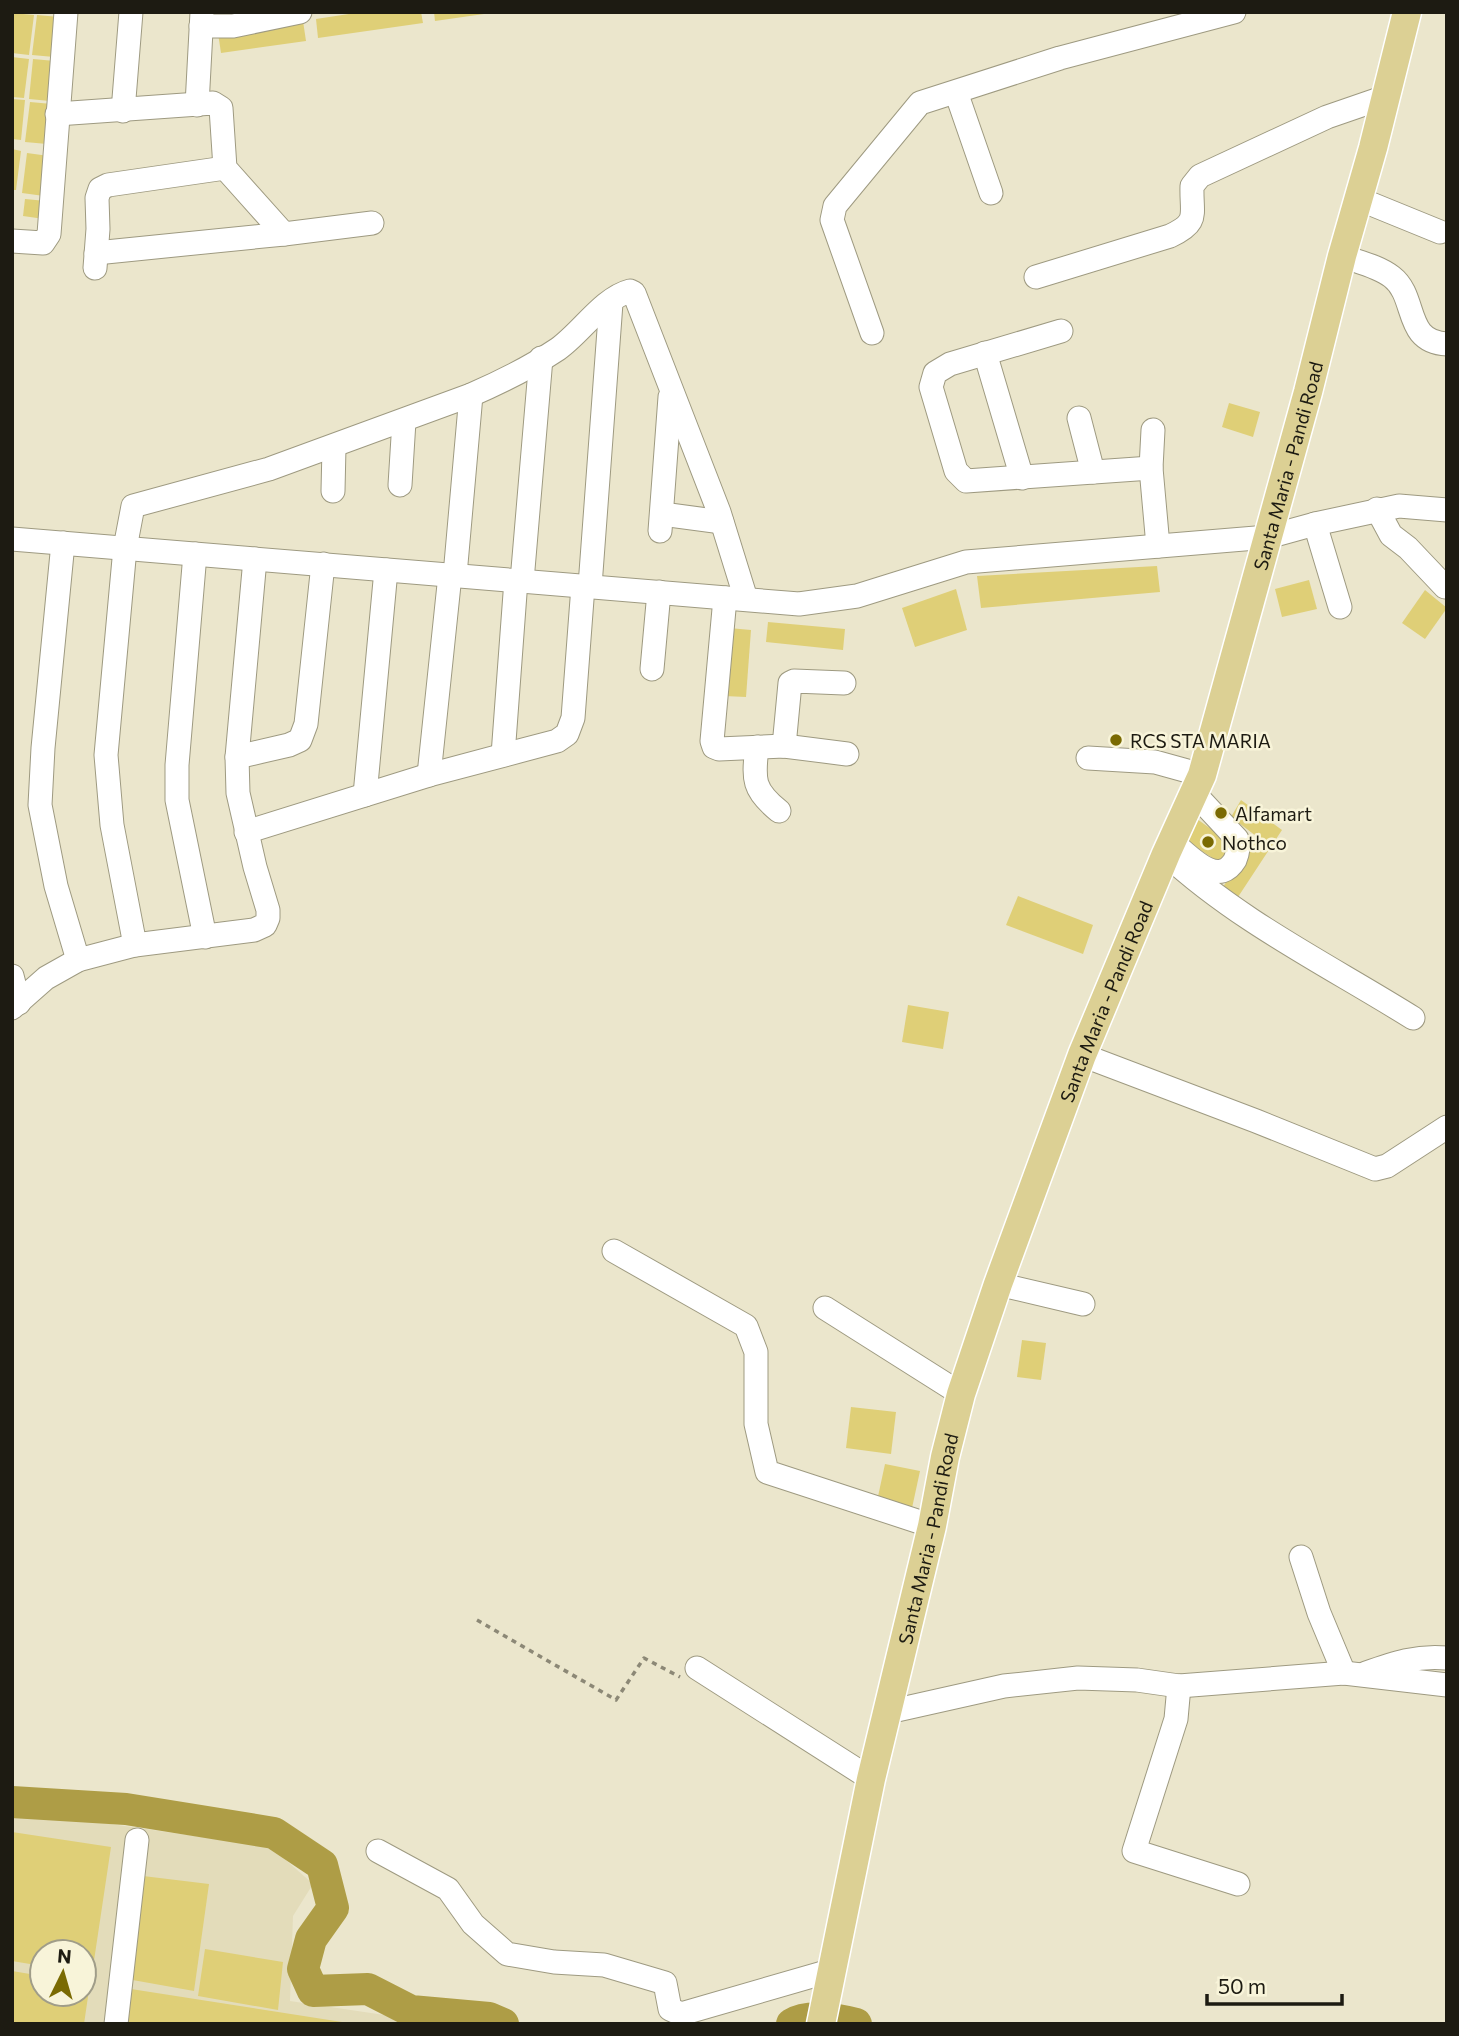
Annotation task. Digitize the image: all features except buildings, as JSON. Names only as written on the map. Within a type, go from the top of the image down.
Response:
[{"type":"main road","name":"Santa Maria - Pandi Road","points":[[824,2011],[871,1779],[961,1394],[998,1284],[1082,1055],[1198,784],[1268,537],[1407,12]]},
{"type":"street","points":[[12,242],[43,243],[49,234],[66,12]]},
{"type":"street","points":[[123,111],[131,12]]},
{"type":"street","points":[[197,105],[202,19],[233,26],[267,16],[300,12]]},
{"type":"street","points":[[872,333],[832,220],[835,206],[920,103],[1060,58],[1234,12]]},
{"type":"street","points":[[956,92],[991,193]]},
{"type":"street","points":[[1036,277],[1170,236],[1186,228],[1193,216],[1192,186],[1200,176],[1327,117],[1385,97]]},
{"type":"street","points":[[57,114],[213,103],[221,108],[225,168],[284,234]]},
{"type":"street","points":[[225,168],[108,185],[100,189],[97,198],[95,260],[372,223]]},
{"type":"street","points":[[1359,199],[1440,232]]},
{"type":"street","points":[[1342,256],[1394,278],[1403,290],[1416,328],[1425,337],[1447,344]]},
{"type":"street","points":[[135,946],[112,825],[106,755],[125,548],[133,506],[268,478],[334,447],[471,395],[502,381],[560,347],[627,292],[634,293],[722,522],[735,598],[713,743],[719,749],[784,746],[846,754]]},
{"type":"street","points":[[246,832],[429,775],[556,741],[567,734],[573,718],[611,303]]},
{"type":"street","points":[[1061,331],[950,364],[935,373],[931,387],[956,471],[966,481],[1151,468]]},
{"type":"street","points":[[985,354],[1023,478]]},
{"type":"street","points":[[503,755],[541,358]]},
{"type":"street","points":[[670,391],[661,522],[722,522]]},
{"type":"street","points":[[429,775],[471,395]]},
{"type":"street","points":[[1079,418],[1093,472]]},
{"type":"street","points":[[400,485],[404,421]]},
{"type":"street","points":[[1153,430],[1151,468],[1158,547]]},
{"type":"street","points":[[333,491],[334,447]]},
{"type":"street","points":[[12,539],[799,604],[857,596],[966,562],[1268,537],[1377,509],[1399,506],[1447,510]]},
{"type":"street","points":[[1377,509],[1391,535],[1408,548],[1445,587]]},
{"type":"street","points":[[1315,524],[1340,607]]},
{"type":"street","points":[[63,543],[40,805],[56,886],[78,960]]},
{"type":"street","points":[[195,554],[177,765],[177,800],[205,937]]},
{"type":"street","points":[[15,1006],[46,978],[78,960],[135,946],[254,930],[264,925],[268,918],[238,793],[237,757],[255,559]]},
{"type":"street","points":[[237,757],[300,740],[306,724],[323,564]]},
{"type":"street","points":[[365,795],[386,570]]},
{"type":"street","points":[[652,669],[659,592]]},
{"type":"street","points":[[784,746],[790,683],[844,683]]},
{"type":"street","points":[[757,747],[754,772],[756,786],[765,800],[779,811]]},
{"type":"street","points":[[1088,758],[1155,762],[1198,784],[1237,839],[1239,846],[1228,870],[1220,873],[1210,871],[1169,847]]},
{"type":"street","points":[[1169,847],[1197,882],[1413,1018]]},
{"type":"street","points":[[12,976],[15,1006]]},
{"type":"street","points":[[1082,1055],[1376,1169],[1387,1166],[1447,1127]]},
{"type":"street","points":[[614,1251],[746,1326],[756,1352],[757,1424],[767,1472],[932,1526]]},
{"type":"street","points":[[998,1284],[1083,1304]]},
{"type":"street","points":[[825,1308],[961,1394]]},
{"type":"street","points":[[1301,1557],[1319,1614],[1354,1674]]},
{"type":"street","points":[[1354,1674],[1405,1659],[1447,1658]]},
{"type":"street","points":[[697,1668],[871,1779]]},
{"type":"street","points":[[888,1712],[1004,1686],[1078,1678],[1137,1680],[1179,1686],[1354,1674],[1447,1685]]},
{"type":"street","points":[[1179,1686],[1176,1719],[1134,1851],[1238,1884]]},
{"type":"street","points":[[116,2024],[137,1840]]},
{"type":"street","points":[[378,1851],[448,1889],[473,1924],[507,1954],[554,1962],[604,1965],[665,1983],[670,2009],[681,2014],[833,1970]]},
{"type":"path","points":[[477,1620],[616,1700],[644,1658],[680,1678],[697,1668]]},
{"type":"shaded area","points":[[12,1810],[271,1847],[313,1884],[293,1916],[290,2001],[445,2024],[12,2024]]},
{"type":"waterway","points":[[12,1802],[126,1809],[274,1833],[322,1865],[333,1908],[311,1939],[303,1969],[313,1991],[368,1989],[411,2011],[489,2018],[503,2024]]},
{"type":"waterway","points":[[792,2024],[815,2018],[856,2024]]},
{"type":"place","name":"RCS STA MARIA","points":[[1116,740]]},
{"type":"place","name":"Alfamart","points":[[1221,813]]},
{"type":"place","name":"Nothco","points":[[1208,842]]}]
